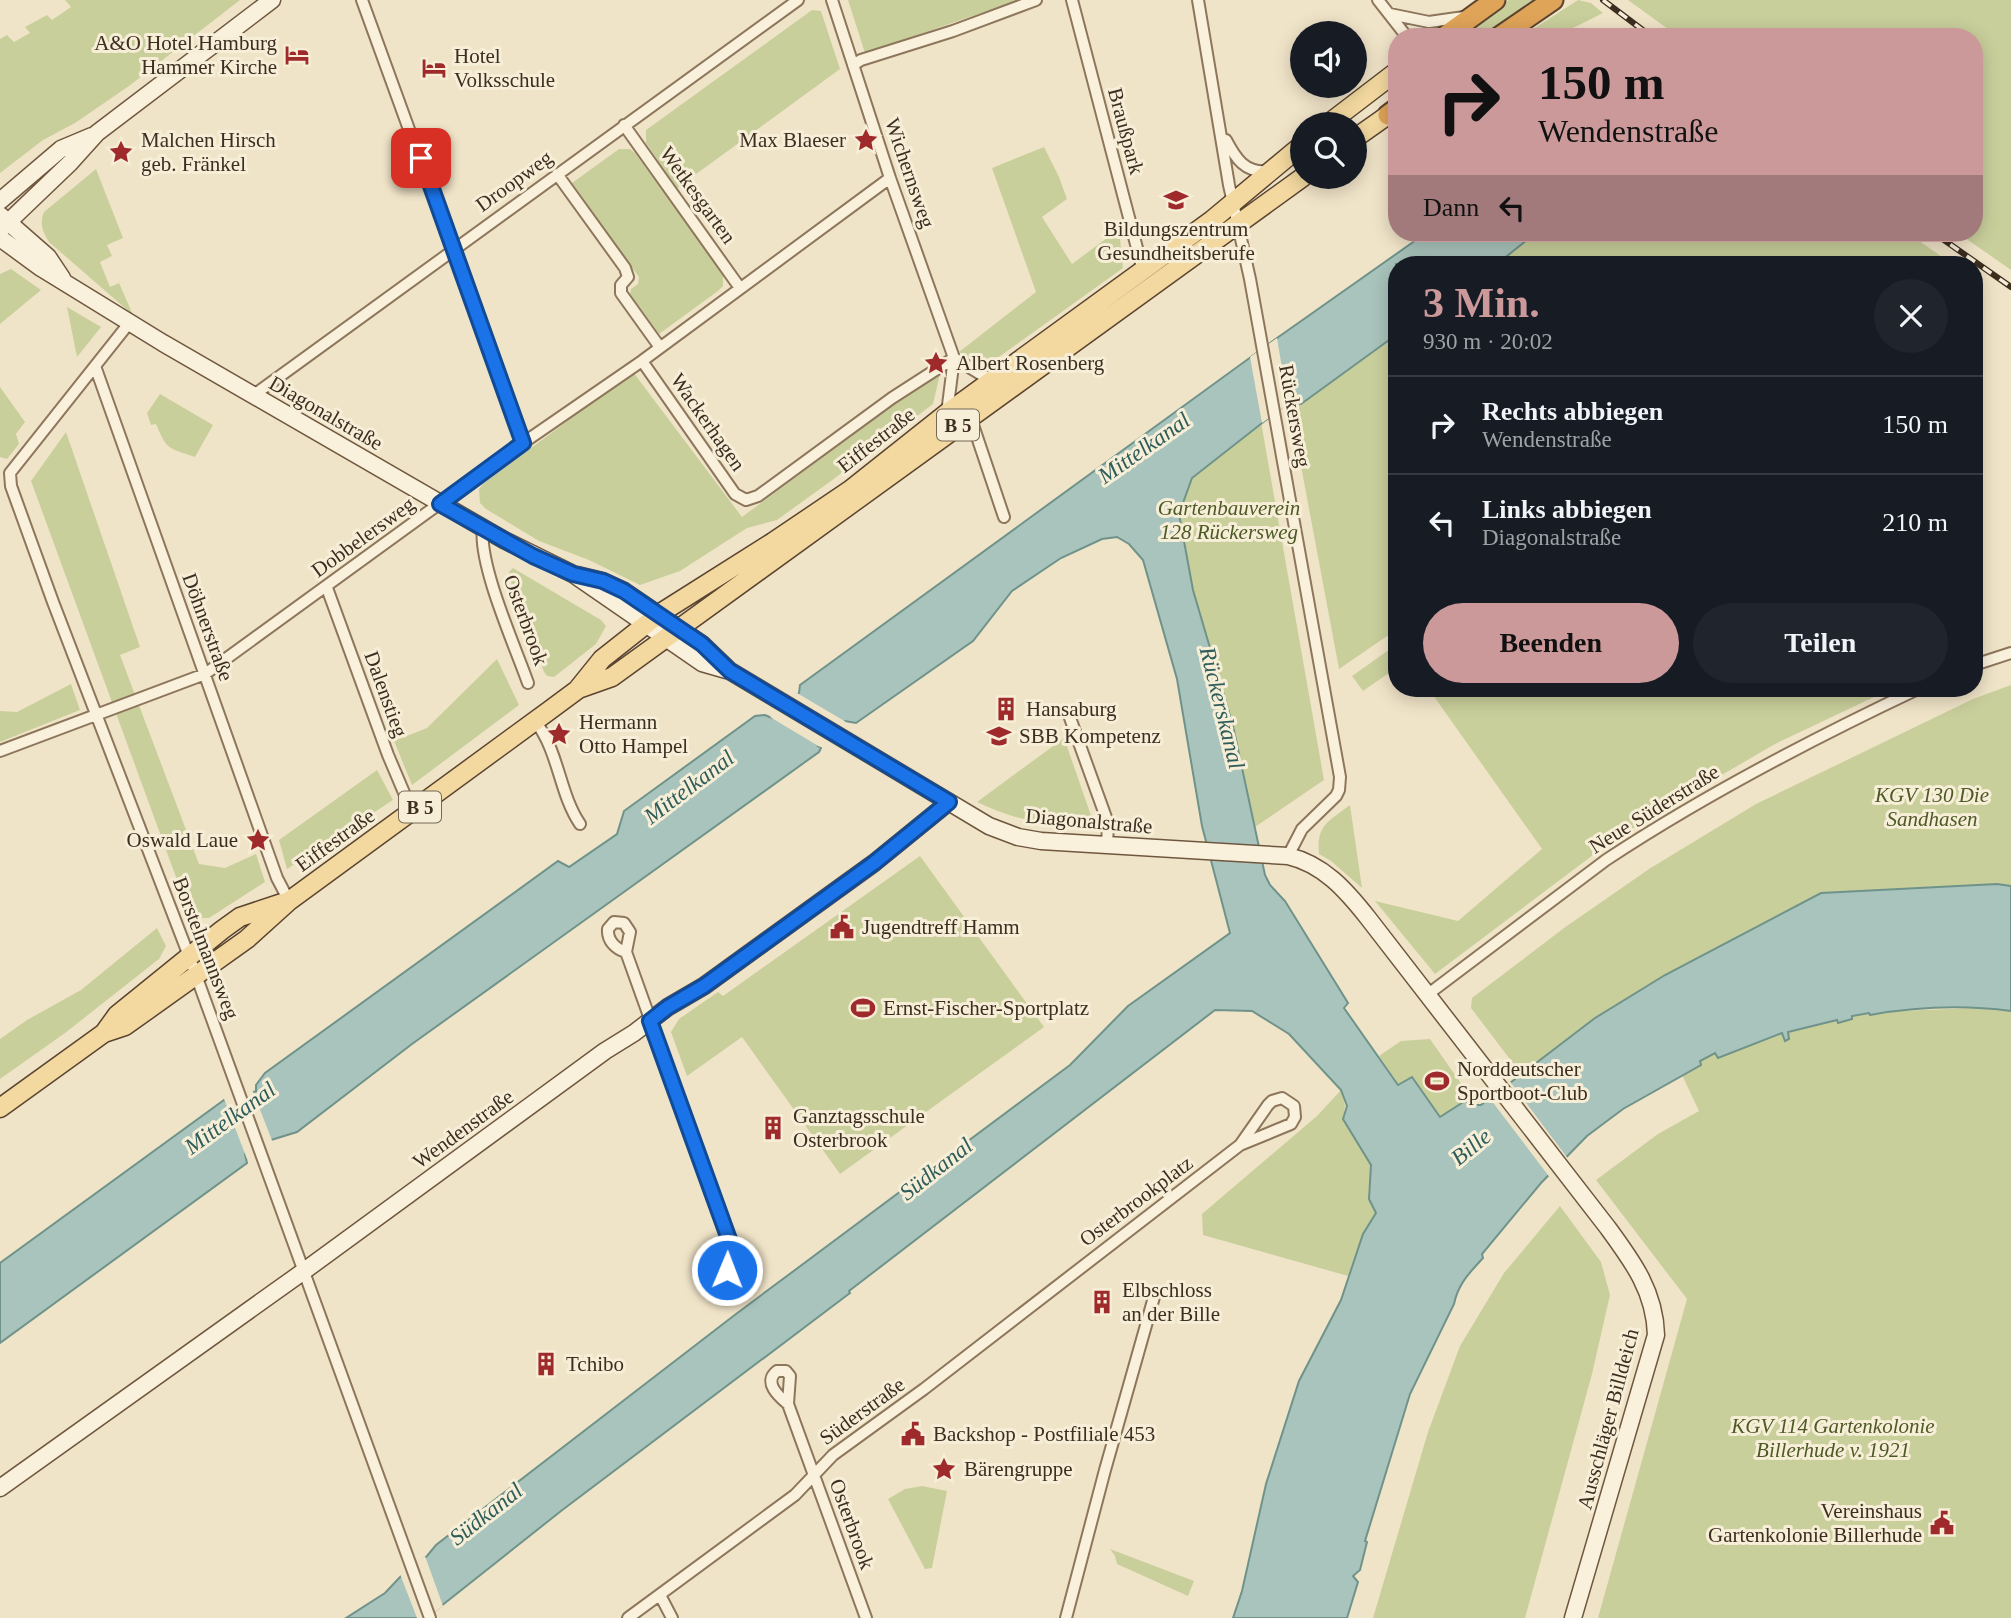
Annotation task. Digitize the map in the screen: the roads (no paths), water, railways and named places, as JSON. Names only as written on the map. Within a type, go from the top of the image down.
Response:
[{"type":"highway","points":[[1456,28],[1495,0]]},
{"type":"highway","points":[[1512,28],[1553,0]]},
{"type":"main road","points":[[1344,112],[1388,78]]},
{"type":"main road","points":[[1367,130],[1388,115]]},
{"type":"main road","name":"Eiffestraße","points":[[0,1108],[104,1033],[125,1026],[247,939],[289,901],[577,690],[602,659],[652,620],[850,490],[947,413],[1234,204],[1290,155]]},
{"type":"main road","name":"Eiffestraße","points":[[577,690],[612,677],[1290,186]]},
{"type":"main road","name":"Eiffestraße","points":[[104,1033],[117,1015],[240,918],[289,901]]},
{"type":"street","points":[[3,223],[70,163],[97,133],[272,0]]},
{"type":"street","points":[[362,0],[523,443]]},
{"type":"street","name":"Droopweg","points":[[254,395],[798,0]]},
{"type":"street","name":"Wichernsweg","points":[[832,0],[890,178],[954,358],[947,413]]},
{"type":"street","points":[[853,65],[1037,0]]},
{"type":"street","name":"Braußpark","points":[[1072,0],[1143,271]]},
{"type":"street","name":"Rückersweg","points":[[1198,0],[1228,185],[1263,348],[1340,777],[1336,796],[1302,829],[1288,856]]},
{"type":"street","points":[[1378,0],[1400,28]]},
{"type":"street","points":[[1390,14],[1429,22],[1474,15]]},
{"type":"street","name":"Wetkesgarten","points":[[624,125],[740,288]]},
{"type":"street","name":"Rückersweg","points":[[1221,132],[1241,164],[1258,172],[1272,171]]},
{"type":"street","points":[[0,201],[61,149],[97,133]]},
{"type":"street","points":[[557,174],[625,268],[628,277],[621,285],[621,293],[659,346]]},
{"type":"street","name":"Dobbelersweg","points":[[0,751],[205,674],[327,588],[523,443],[642,361],[890,178]]},
{"type":"street","name":"Diagonalstraße","points":[[3,223],[48,257],[63,280]]},
{"type":"street","name":"Diagonalstraße","points":[[0,238],[41,268],[130,322],[440,504],[573,574],[612,584],[652,620],[672,633],[702,663],[730,671],[989,826],[1017,837],[1041,841],[1288,856],[1316,867],[1339,885],[1359,906],[1499,1088]]},
{"type":"street","name":"Borstelmannsweg","points":[[130,322],[10,473],[11,486],[189,956],[430,1617]]},
{"type":"street","points":[[954,358],[993,380],[1024,377]]},
{"type":"street","name":"Eiffestraße","points":[[746,500],[758,496],[892,398],[954,358]]},
{"type":"street","name":"Wackerhagen","points":[[642,361],[736,494],[746,500]]},
{"type":"street","name":"Döhnerstraße","points":[[95,366],[278,878],[289,901]]},
{"type":"street","points":[[970,416],[1004,517]]},
{"type":"street","name":"Osterbrook","points":[[483,528],[482,542],[487,566],[528,683]]},
{"type":"street","name":"Dalenstieg","points":[[327,588],[388,755],[414,811]]},
{"type":"street","points":[[1983,662],[2011,653]]},
{"type":"street","name":"Neue Süderstraße","points":[[1427,995],[1595,868],[1635,841],[1809,741],[1901,697]]},
{"type":"street","points":[[1069,715],[1108,823],[1107,846]]},
{"type":"street","points":[[535,721],[548,739],[572,811],[580,824]]},
{"type":"street","name":"Wendenstraße","points":[[0,1488],[605,1051],[668,1007],[704,986],[874,863],[949,802]]},
{"type":"street","points":[[626,952],[730,1242]]},
{"type":"street","name":"Ausschläger Billdeich","points":[[1499,1088],[1629,1255],[1651,1298],[1656,1318],[1656,1335],[1573,1618]]},
{"type":"street","name":"Osterbrookplatz","points":[[1055,1287],[1240,1144],[1272,1101],[1282,1098],[1291,1102],[1295,1111],[1292,1124],[1240,1144]]},
{"type":"street","name":"Süderstraße","points":[[628,1618],[795,1495],[833,1455],[877,1426],[1055,1287]]},
{"type":"street","points":[[1066,1618],[1154,1297]]},
{"type":"street","name":"Osterbrook","points":[[788,1404],[866,1618]]},
{"type":"street","points":[[660,1595],[672,1618]]},
{"type":"water","points":[[1413,242],[1524,242],[1507,256],[1393,256]]},
{"type":"water","points":[[1388,260],[1388,341],[1301,404],[1289,402],[1192,478],[1179,514],[1193,590],[1233,726],[1265,875],[1270,885],[1285,901],[1348,1003],[1344,1008],[1398,1085],[1412,1077],[1440,1117],[1465,1101],[1470,1105],[1481,1105],[1595,1018],[1665,975],[1821,893],[1997,884],[2011,886],[2011,1011],[1940,1008],[1869,1013],[1852,1016],[1852,1019],[1838,1023],[1837,1020],[1788,1032],[1789,1039],[1785,1041],[1782,1033],[1718,1058],[1715,1053],[1700,1061],[1701,1065],[1623,1109],[1587,1136],[1541,1183],[1482,1254],[1483,1258],[1458,1290],[1454,1304],[1410,1394],[1365,1541],[1367,1542],[1360,1570],[1353,1576],[1358,1582],[1347,1618],[1233,1618],[1242,1591],[1266,1484],[1299,1381],[1341,1300],[1363,1234],[1376,1213],[1369,1199],[1371,1165],[1343,1119],[1347,1106],[1341,1090],[1289,1034],[1252,1011],[1215,1010],[849,1291],[850,1293],[561,1511],[426,1618],[346,1618],[385,1593],[436,1545],[736,1314],[1070,1065],[1128,1006],[1230,933],[1202,826],[1177,679],[1143,560],[1129,544],[1117,537],[1102,539],[1061,558],[1012,591],[973,641],[856,723],[845,721],[818,746],[821,748],[819,752],[412,1044],[297,1132],[271,1140],[245,1154],[247,1163],[0,1343],[0,1263],[224,1100],[228,1103],[256,1091],[256,1085],[265,1073],[558,861],[569,867],[617,834],[624,811],[755,716],[765,715],[772,718],[799,693],[800,685]]},
{"type":"railway","points":[[1603,0],[1640,28]]},
{"type":"railway","points":[[1947,242],[1967,256]]},
{"type":"railway","points":[[1983,267],[2011,287]]},
{"type":"place","name":"A&O Hotel Hamburg Hammer Kirche","points":[[297,55]]},
{"type":"place","name":"Hotel Volksschule","points":[[434,68]]},
{"type":"place","name":"Max Blaeser","points":[[866,140]]},
{"type":"place","name":"Malchen Hirsch geb. Fränkel","points":[[121,152]]},
{"type":"place","name":"Bildungszentrum Gesundheitsberufe","points":[[1176,200]]},
{"type":"place","name":"Albert Rosenberg","points":[[936,363]]},
{"type":"place","name":"Hansaburg","points":[[1006,709]]},
{"type":"place","name":"Hermann Otto Hampel","points":[[559,734]]},
{"type":"place","name":"SBB Kompetenz","points":[[999,736]]},
{"type":"place","name":"Oswald Laue","points":[[258,840]]},
{"type":"place","name":"Jugendtreff Hamm","points":[[842,927]]},
{"type":"place","name":"Ernst-Fischer-Sportplatz","points":[[863,1008]]},
{"type":"place","name":"Norddeutscher Sportboot-Club","points":[[1437,1081]]},
{"type":"place","name":"Ganztagsschule Osterbrook","points":[[773,1128]]},
{"type":"place","name":"Elbschloss an der Bille","points":[[1102,1302]]},
{"type":"place","name":"Tchibo","points":[[546,1364]]},
{"type":"place","name":"Backshop - Postfiliale 453","points":[[913,1434]]},
{"type":"place","name":"Bärengruppe","points":[[944,1469]]},
{"type":"place","name":"Vereinshaus Gartenkolonie Billerhude","points":[[1942,1523]]},
{"type":"water label","name":"Mittelkanal","points":[[1144,448]]},
{"type":"water label","name":"Rückerskanal","points":[[1222,708]]},
{"type":"water label","name":"Mittelkanal","points":[[689,787]]},
{"type":"water label","name":"Mittelkanal","points":[[230,1118]]},
{"type":"water label","name":"Bille","points":[[1471,1147]]},
{"type":"water label","name":"Südkanal","points":[[936,1169]]},
{"type":"water label","name":"Südkanal","points":[[486,1514]]},
{"type":"park label","name":"Gartenbauverein 128 Rückersweg","points":[[1229,520]]},
{"type":"park label","name":"KGV 130 Die Sandhasen","points":[[1932,807]]},
{"type":"park label","name":"KGV 114 Gartenkolonie Billerhude v. 1921","points":[[1833,1438]]}]
